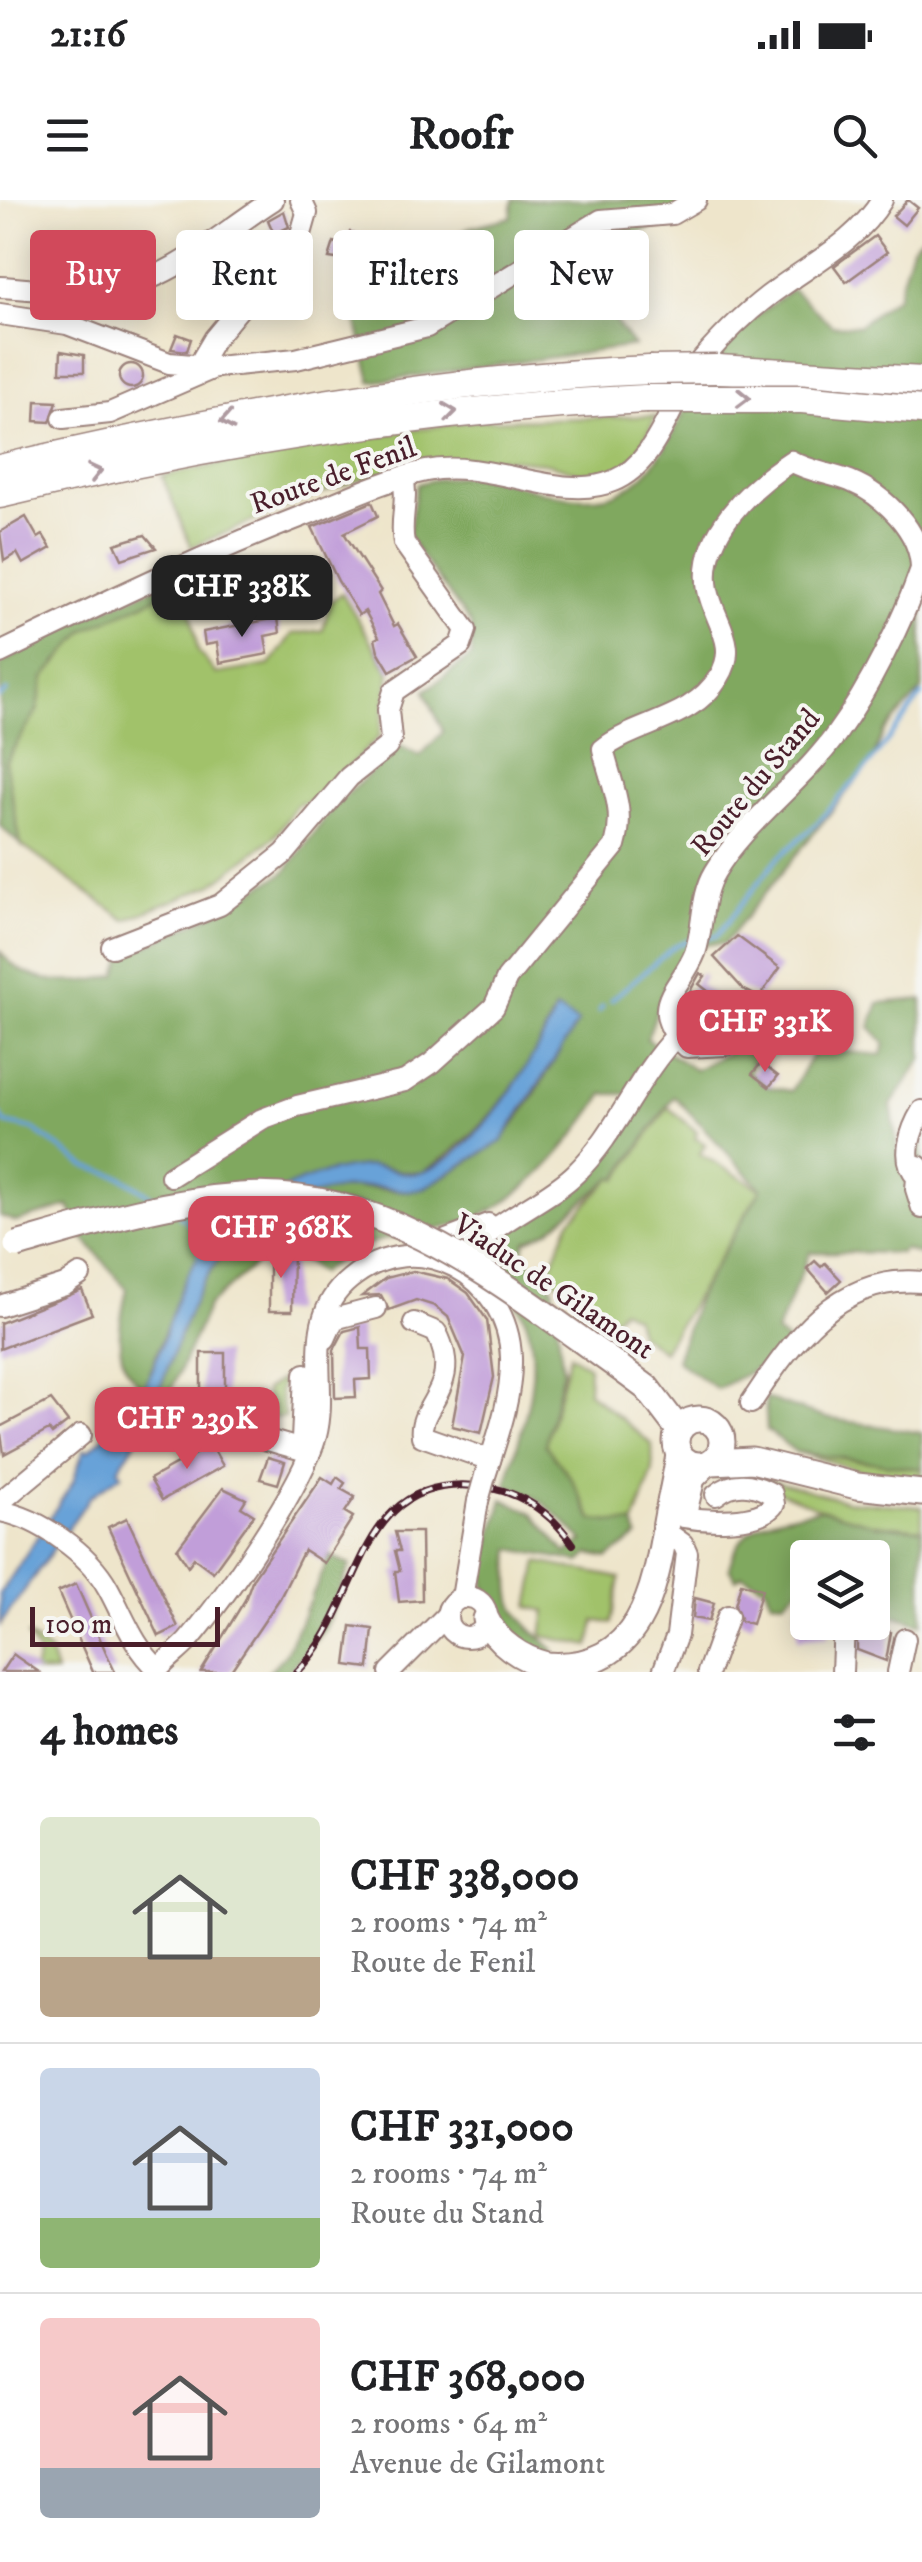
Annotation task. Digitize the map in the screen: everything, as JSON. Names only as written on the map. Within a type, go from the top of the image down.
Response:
[{"type":"highway","points":[[0,469],[167,432],[391,394],[547,376],[650,370],[783,370],[922,381]]},
{"type":"highway","points":[[0,494],[177,455],[350,424],[491,407],[646,399],[802,399],[922,410]]},
{"type":"main road","name":"Viaduc de Gilamont","points":[[5,1248],[188,1201],[277,1196],[340,1206],[430,1240],[494,1278],[648,1388],[695,1434]]},
{"type":"main road","points":[[695,1434],[690,1464],[739,1458],[874,1489],[922,1493]]},
{"type":"main road","points":[[466,1617],[531,1660],[568,1668],[597,1663],[620,1651],[641,1628],[689,1483],[722,1448],[695,1434]]},
{"type":"main road","points":[[695,1434],[820,1476]]},
{"type":"main road","points":[[612,1672],[637,1656],[655,1634],[667,1602],[675,1530],[695,1434]]},
{"type":"main road","points":[[466,1617],[520,1672]]},
{"type":"street","points":[[0,287],[88,291],[128,286],[175,266],[273,200]]},
{"type":"street","points":[[207,366],[196,361],[301,234],[307,213],[300,200]]},
{"type":"street","points":[[635,217],[660,200]]},
{"type":"street","points":[[0,314],[67,324],[169,363],[207,366],[296,359],[427,327],[602,220],[672,214],[696,200]]},
{"type":"street","name":"Route de Fenil","points":[[0,653],[195,560],[403,477],[473,468],[584,488],[624,476],[652,446],[696,367],[743,315],[840,246],[861,228],[882,200]]},
{"type":"street","points":[[64,418],[110,413],[207,366]]},
{"type":"street","name":"Route du Stand","points":[[170,1176],[262,1119],[297,1106],[404,1081],[432,1063],[494,1007],[507,978],[615,846],[620,802],[602,750],[654,727],[707,693],[720,676],[727,638],[708,590],[708,560],[716,536],[737,508],[791,460],[808,470],[862,486],[888,506],[912,537],[920,569],[838,732],[715,872],[691,960],[670,991],[668,1006],[676,1036]]},
{"type":"street","points":[[112,947],[220,905],[285,852],[336,791],[386,747],[391,739],[388,710],[394,691],[461,645],[466,630],[404,542],[402,531],[409,500],[403,477]]},
{"type":"street","points":[[468,1257],[480,1238],[523,1212],[586,1161],[634,1086],[676,1036],[687,1047],[726,1044],[730,1040]]},
{"type":"street","points":[[917,1176],[910,1169],[908,1148],[922,1111]]},
{"type":"street","points":[[922,1153],[917,1176],[922,1208]]},
{"type":"street","points":[[306,1451],[302,1440],[308,1338],[322,1296],[342,1270],[366,1254],[393,1244],[436,1244],[523,1212]]},
{"type":"street","points":[[436,1244],[468,1257],[492,1274],[507,1294],[521,1338],[518,1404],[490,1472]]},
{"type":"street","points":[[0,1511],[30,1522],[74,1551],[101,1577],[134,1642],[156,1670],[190,1639],[290,1492],[316,1434],[317,1364],[322,1325],[331,1301],[364,1269],[406,1255],[435,1258],[470,1274],[498,1305],[511,1358],[507,1402],[484,1503],[466,1617],[414,1649],[390,1672]]},
{"type":"street","points":[[317,1364],[331,1321],[371,1310],[346,1294],[364,1269]]},
{"type":"street","points":[[0,1306],[65,1285],[80,1274]]},
{"type":"street","points":[[750,1403],[790,1343],[818,1316],[871,1287],[922,1282]]},
{"type":"street","points":[[414,1323],[436,1332],[444,1355],[442,1389],[424,1419],[422,1436],[490,1472]]},
{"type":"street","points":[[170,1412],[306,1451]]},
{"type":"street","points":[[0,1502],[80,1436]]},
{"type":"street","points":[[664,1672],[676,1635],[687,1553],[675,1530],[702,1520],[762,1514],[774,1504],[772,1494],[757,1486],[731,1485],[716,1496]]},
{"type":"street","points":[[708,1672],[728,1616]]},
{"type":"street","points":[[898,1672],[905,1639]]},
{"type":"street","points":[[842,1672],[843,1640]]},
{"type":"green space","points":[[513,200],[683,200],[686,213],[692,215],[644,230],[514,230],[514,320],[615,320],[634,346],[371,382],[356,320],[494,320],[494,230],[465,230],[511,217]]},
{"type":"green space","points":[[922,236],[922,690],[884,732],[872,761],[724,944],[703,944],[662,996],[647,1039],[695,1070],[728,1052],[745,1034],[759,1049],[749,1072],[769,1087],[791,1091],[816,1049],[882,1055],[885,1043],[870,1027],[879,1003],[922,999],[922,1059],[891,1105],[900,1163],[922,1143],[922,1255],[903,1249],[901,1253],[810,1252],[776,1333],[789,1342],[774,1359],[717,1389],[676,1360],[698,1295],[761,1189],[674,1096],[617,1179],[613,1177],[548,1231],[526,1241],[522,1254],[553,1288],[563,1370],[545,1445],[571,1478],[592,1520],[634,1524],[638,1537],[608,1558],[589,1554],[580,1562],[511,1549],[514,1607],[554,1650],[551,1656],[538,1653],[506,1632],[488,1599],[485,1565],[503,1499],[533,1513],[566,1553],[583,1541],[539,1500],[506,1485],[528,1404],[531,1341],[517,1304],[480,1257],[486,1244],[547,1210],[588,1174],[635,1118],[637,1094],[604,1094],[538,1176],[496,1208],[473,1219],[366,1245],[320,1273],[293,1252],[269,1252],[208,1306],[167,1400],[158,1395],[185,1321],[218,1260],[239,1235],[300,1199],[342,1188],[417,1189],[479,1155],[514,1125],[578,1023],[555,1009],[532,1057],[502,1101],[465,1140],[423,1172],[362,1167],[313,1178],[273,1194],[241,1214],[215,1238],[194,1268],[145,1388],[126,1368],[122,1356],[120,1329],[127,1289],[82,1236],[69,1206],[16,1222],[0,1216],[0,951],[24,972],[54,981],[86,981],[117,975],[123,957],[216,913],[285,872],[335,805],[400,746],[420,756],[443,732],[425,691],[472,656],[471,625],[408,537],[417,484],[470,476],[589,498],[626,489],[656,461],[716,356],[757,316],[792,289],[832,325],[858,326],[897,296],[912,247]]},
{"type":"green space","points":[[656,416],[637,454],[622,469],[603,477],[515,460],[431,463],[326,492],[191,547],[162,476],[310,446],[471,421]]},
{"type":"green space","points":[[296,565],[305,572],[303,585],[285,603],[258,614],[216,617],[217,606]]},
{"type":"green space","points":[[200,568],[202,576],[85,630],[44,678],[37,711],[5,762],[21,845],[0,826],[0,665],[54,631]]},
{"type":"green space","points":[[186,583],[198,651],[216,674],[270,665],[292,634],[323,630],[330,602],[342,593],[390,673],[379,737],[314,800],[297,805],[274,837],[212,885],[126,920],[21,845],[5,762],[37,711],[44,678],[85,630]]},
{"type":"green space","points":[[668,1107],[697,1132],[695,1138],[705,1144],[700,1154],[761,1189],[663,1351],[639,1333],[635,1317],[622,1309],[614,1318],[547,1276],[569,1222],[613,1177],[618,1179]]},
{"type":"green space","points":[[570,1354],[589,1367],[588,1392],[652,1444],[653,1471],[634,1524],[593,1520],[571,1478],[545,1445]]},
{"type":"green space","points":[[283,1378],[279,1392],[285,1417],[270,1418],[265,1390]]},
{"type":"green space","points":[[765,1398],[826,1418],[922,1433],[922,1469],[796,1452],[767,1430]]},
{"type":"green space","points":[[796,1452],[922,1469],[922,1479],[884,1477]]},
{"type":"green space","points":[[723,1467],[847,1501],[922,1507],[922,1529],[847,1518],[753,1482],[705,1477]]},
{"type":"green space","points":[[821,1509],[877,1525],[922,1529],[922,1624],[890,1614],[890,1540],[790,1540],[790,1596],[784,1601],[771,1600],[766,1587],[742,1575],[736,1579],[729,1568],[735,1551],[752,1530],[776,1518]]},
{"type":"green space","points":[[330,1556],[350,1565],[325,1629],[288,1672],[268,1672],[285,1655]]},
{"type":"green space","points":[[538,1562],[620,1578],[612,1623],[595,1621],[590,1646],[542,1636],[546,1611],[529,1607]]},
{"type":"green space","points":[[27,1635],[49,1651],[56,1672],[34,1672],[38,1654]]},
{"type":"water","points":[[556,1009],[578,1023],[502,1141],[422,1189],[361,1187],[316,1194],[269,1214],[234,1240],[209,1272],[190,1309],[142,1429],[118,1469],[122,1474],[90,1497],[0,1625],[0,1594],[73,1482],[84,1449],[89,1450],[137,1402],[182,1287],[207,1244],[257,1203],[312,1177],[371,1166],[417,1173],[443,1161],[484,1125],[502,1102],[534,1053]]},
{"type":"building","points":[[908,200],[918,208],[904,225],[893,216]]},
{"type":"building","points":[[284,211],[289,227],[272,230],[268,220]]},
{"type":"building","points":[[875,236],[887,252],[846,282],[834,266]]},
{"type":"building","points":[[177,334],[191,339],[187,351],[171,349]]},
{"type":"building","points":[[61,351],[84,355],[84,372],[60,372]]},
{"type":"building","points":[[131,364],[143,376],[131,388],[119,376]]},
{"type":"building","points":[[36,401],[57,402],[50,422],[35,421]]},
{"type":"building","points":[[372,502],[378,516],[344,533],[381,591],[378,594],[394,626],[398,624],[417,656],[390,671],[378,651],[375,639],[379,637],[365,611],[359,615],[312,527]]},
{"type":"building","points":[[26,517],[38,538],[43,535],[51,548],[23,564],[17,553],[4,561],[0,532]]},
{"type":"building","points":[[145,535],[156,548],[122,559],[115,544]]},
{"type":"building","points":[[278,618],[280,633],[265,636],[268,654],[220,663],[217,643],[205,645],[203,632]]},
{"type":"building","points":[[737,936],[780,968],[759,997],[743,989],[714,957]]},
{"type":"building","points":[[700,973],[705,976],[699,984],[756,1029],[750,1038],[718,1023],[713,1031],[682,1006]]},
{"type":"building","points":[[761,1063],[778,1076],[769,1087],[752,1074]]},
{"type":"building","points":[[269,1252],[293,1252],[292,1311],[269,1311]]},
{"type":"building","points":[[815,1261],[821,1267],[825,1263],[841,1280],[828,1292],[807,1268]]},
{"type":"building","points":[[413,1271],[448,1279],[468,1293],[487,1320],[494,1377],[481,1433],[452,1426],[465,1357],[448,1317],[435,1306],[416,1300],[389,1310],[381,1295],[362,1296],[386,1278]]},
{"type":"building","points":[[82,1290],[92,1314],[0,1349],[0,1323]]},
{"type":"building","points":[[360,1327],[361,1349],[370,1349],[371,1379],[355,1380],[356,1397],[335,1398],[334,1350],[344,1331]]},
{"type":"building","points":[[201,1353],[225,1353],[225,1411],[201,1407]]},
{"type":"building","points":[[51,1400],[68,1422],[52,1434],[49,1430],[4,1454],[0,1427]]},
{"type":"building","points":[[211,1445],[223,1466],[162,1500],[150,1479]]},
{"type":"building","points":[[268,1457],[285,1462],[278,1484],[260,1479]]},
{"type":"building","points":[[322,1477],[333,1484],[337,1477],[345,1483],[341,1489],[355,1497],[345,1512],[353,1517],[324,1563],[304,1550],[280,1598],[230,1672],[201,1672],[245,1600],[253,1578]]},
{"type":"building","points":[[223,1488],[246,1499],[241,1507],[254,1515],[213,1572],[194,1558],[188,1566],[177,1549]]},
{"type":"building","points":[[127,1518],[178,1627],[159,1636],[108,1527]]},
{"type":"building","points":[[395,1532],[421,1532],[422,1600],[399,1602],[395,1571],[400,1571],[395,1551],[400,1551]]},
{"type":"building","points":[[741,1583],[762,1589],[752,1624],[741,1621],[735,1605]]},
{"type":"building","points":[[76,1584],[115,1672],[93,1672],[58,1592]]},
{"type":"building","points":[[695,1598],[714,1603],[709,1621],[693,1618]]},
{"type":"building","points":[[351,1626],[373,1629],[369,1668],[346,1665]]},
{"type":"building","points":[[857,1640],[890,1640],[886,1661],[857,1650]]},
{"type":"building","points":[[13,1654],[17,1657],[39,1672],[1,1672]]},
{"type":"waterway","points":[[0,697],[7,691]]},
{"type":"waterway","points":[[705,938],[717,936],[777,859],[816,824],[869,765],[922,695]]},
{"type":"waterway","points":[[611,1000],[676,945],[690,940]]},
{"type":"waterway","points":[[599,1011],[603,1006]]},
{"type":"waterway","points":[[0,1114],[5,1123],[33,1129],[85,1166],[122,1177],[154,1198]]},
{"type":"waterway","points":[[179,1215],[202,1233],[199,1258]]},
{"type":"railway","points":[[297,1672],[337,1613],[367,1548],[386,1520],[410,1499],[442,1487],[499,1490],[535,1506],[573,1544]]}]
